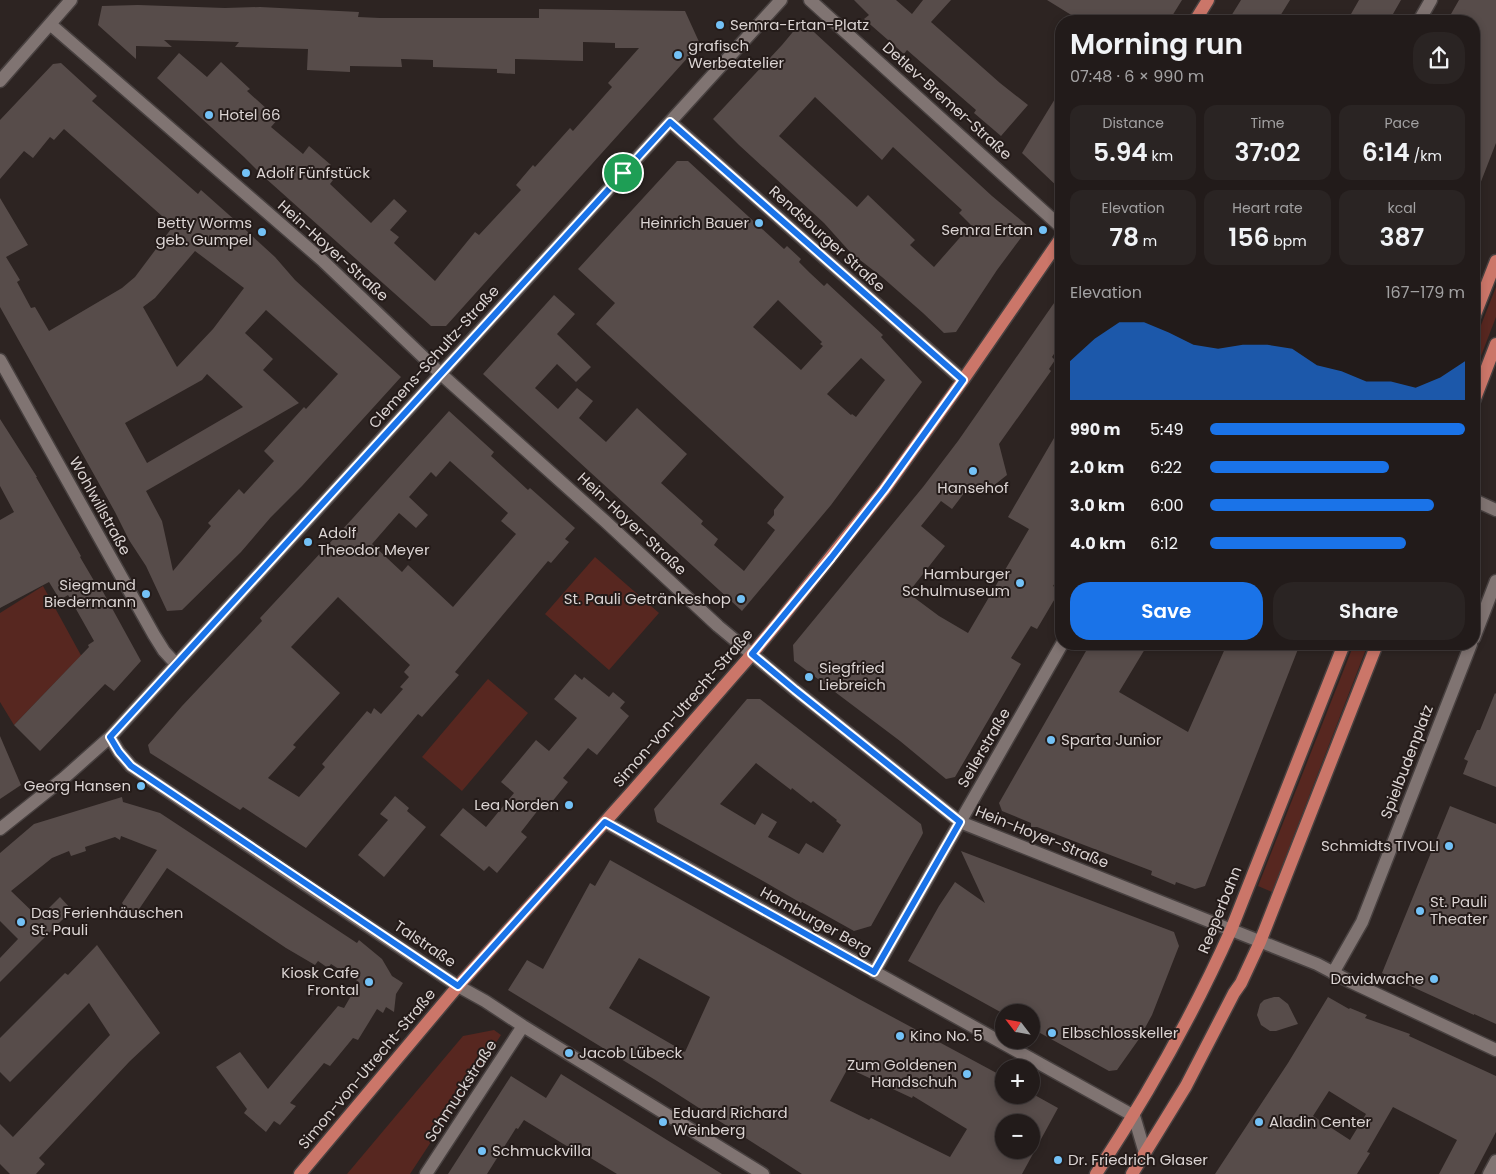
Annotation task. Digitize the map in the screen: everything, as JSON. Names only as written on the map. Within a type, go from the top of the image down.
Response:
[{"type":"main road","points":[[1199,15],[1208,0]]},
{"type":"main road","name":"Simon-von-Utrecht-Straße","points":[[300,1174],[458,986],[752,654],[836,551],[884,490],[1055,247]]},
{"type":"main road","points":[[1480,302],[1496,261]]},
{"type":"main road","points":[[1480,385],[1496,344]]},
{"type":"main road","name":"Reeperbahn","points":[[1096,1174],[1134,1116],[1214,969],[1342,650]]},
{"type":"main road","points":[[1132,1174],[1186,1086],[1234,993],[1241,984],[1260,942],[1375,650]]},
{"type":"street","points":[[0,82],[72,0]]},
{"type":"street","name":"Clemens-Schultz-Straße","points":[[0,829],[64,778],[110,737],[781,0]]},
{"type":"street","name":"Detlev-Bremer-Straße","points":[[810,0],[1055,221]]},
{"type":"street","points":[[1422,15],[1431,0]]},
{"type":"street","name":"Hein-Hoyer-Straße","points":[[50,24],[322,260],[440,374],[606,522],[718,626],[960,822],[1317,964],[1496,1050]]},
{"type":"street","name":"Rendsburger Straße","points":[[670,122],[963,380]]},
{"type":"street","name":"Wohlwillstraße","points":[[0,360],[154,635],[164,651],[176,664]]},
{"type":"street","points":[[1480,503],[1496,510]]},
{"type":"street","points":[[1480,622],[1496,581]]},
{"type":"street","name":"Seilerstraße","points":[[874,972],[1059,650]]},
{"type":"street","name":"Spielbudenplatz","points":[[1333,973],[1362,922],[1469,650]]},
{"type":"street","name":"Talstraße","points":[[110,737],[119,752],[131,766],[458,986],[763,1174]]},
{"type":"street","name":"Hamburger Berg","points":[[605,822],[1134,1116]]},
{"type":"street","name":"Schmuckstraße","points":[[426,1174],[523,1026]]},
{"type":"street","points":[[1134,1116],[1145,1153]]},
{"type":"street","points":[[1489,1174],[1496,1160]]},
{"type":"shaded area","points":[[1496,287],[1496,317],[1480,358],[1480,328]]},
{"type":"shaded area","points":[[595,557],[659,613],[609,670],[545,614]]},
{"type":"shaded area","points":[[43,586],[83,659],[71,666],[14,725],[0,702],[0,613]]},
{"type":"shaded area","points":[[1352,650],[1366,650],[1272,892],[1258,886]]},
{"type":"shaded area","points":[[488,679],[528,713],[462,791],[422,757]]},
{"type":"shaded area","points":[[494,1030],[501,1035],[410,1174],[347,1174],[463,1036]]},
{"type":"building","points":[[854,0],[896,0],[912,14],[923,0],[951,0],[931,22],[1028,105],[1001,136],[974,113],[976,110],[907,50],[904,54],[864,19],[869,15]]},
{"type":"building","points":[[1047,0],[1182,0],[1173,15],[1071,15]]},
{"type":"building","points":[[1241,0],[1290,0],[1281,15],[1232,15]]},
{"type":"building","points":[[1359,0],[1401,0],[1392,15],[1350,15]]},
{"type":"building","points":[[1459,0],[1496,0],[1496,143],[1480,184],[1480,15],[1450,15]]},
{"type":"building","points":[[138,5],[225,8],[260,7],[359,12],[358,17],[380,18],[539,18],[539,9],[685,11],[700,44],[446,326],[431,326],[263,176],[157,78],[179,53],[207,77],[221,62],[250,89],[247,91],[278,119],[271,127],[303,154],[309,146],[331,165],[324,173],[333,180],[330,184],[371,223],[394,199],[407,211],[390,230],[399,237],[394,243],[435,281],[475,232],[479,235],[521,190],[516,185],[533,165],[535,167],[570,128],[573,131],[612,87],[608,83],[639,48],[615,48],[615,43],[583,42],[583,61],[515,59],[515,74],[497,73],[497,69],[433,67],[433,60],[401,59],[402,67],[350,66],[350,72],[307,70],[308,49],[235,47],[239,42],[164,40],[172,47],[136,46],[136,59],[98,25],[102,6]]},
{"type":"building","points":[[802,21],[992,196],[1029,227],[997,270],[956,332],[944,333],[882,277],[851,253],[824,223],[713,119]],"holes":[[[815,97],[882,160],[893,147],[962,210],[959,213],[971,225],[934,267],[910,245],[915,240],[868,195],[857,207],[779,136]]]},
{"type":"building","points":[[61,63],[97,96],[92,101],[198,194],[201,190],[237,222],[275,257],[295,280],[401,377],[241,552],[182,610],[167,611],[146,566],[129,540],[0,307],[0,198],[28,245],[6,257],[20,280],[17,282],[31,308],[35,307],[49,331],[122,288],[135,277],[171,229],[168,227],[171,224],[64,129],[54,140],[50,137],[33,158],[24,151],[0,179],[0,120],[53,64]],"holes":[[[195,251],[244,288],[213,329],[177,367],[143,307],[155,298]],[[266,310],[338,374],[306,409],[304,407],[264,451],[274,461],[244,494],[239,489],[208,523],[211,526],[173,571],[162,521],[146,491],[299,403],[263,370],[273,359],[245,333]],[[207,374],[243,407],[147,463],[125,423],[202,380]]]},
{"type":"building","points":[[1055,99],[1055,184],[1022,153]]},
{"type":"building","points":[[677,161],[688,161],[784,249],[787,246],[801,259],[799,262],[824,286],[827,283],[883,335],[881,337],[922,382],[831,505],[742,611],[483,374],[554,295],[575,314],[557,334],[591,367],[576,382],[557,364],[535,388],[558,409],[577,388],[593,401],[579,418],[606,442],[637,408],[687,454],[661,483],[703,521],[701,524],[718,539],[714,545],[744,571],[775,530],[767,523],[784,497],[596,324],[615,303],[578,269]],"holes":[[[778,300],[822,342],[820,344],[823,346],[801,370],[753,327]],[[861,358],[885,380],[856,417],[851,415],[827,394]]]},
{"type":"building","points":[[1055,302],[1055,352],[1052,357],[1055,360],[1049,369],[1051,371],[999,444],[1007,475],[983,494],[971,484],[952,509],[941,501],[921,526],[945,546],[908,593],[939,616],[968,633],[1029,529],[1008,517],[1055,436],[1055,583],[1053,586],[1055,587],[1055,598],[1037,629],[1031,626],[1011,658],[1021,664],[955,777],[946,779],[900,741],[794,661],[793,645],[923,487],[958,441]]},
{"type":"building","points":[[449,411],[494,452],[491,456],[528,490],[530,488],[575,528],[565,539],[569,542],[551,563],[548,561],[455,672],[459,675],[422,717],[418,714],[306,848],[243,807],[240,810],[150,753],[148,745],[262,621],[260,618]],"holes":[[[450,461],[508,513],[501,521],[516,534],[453,607],[408,565],[402,572],[372,544],[399,513],[416,528],[428,515],[409,497],[431,472],[436,477]],[[338,597],[410,665],[404,672],[409,677],[400,687],[403,689],[381,714],[374,708],[371,714],[367,711],[322,764],[325,767],[299,797],[268,778],[296,747],[293,745],[340,693],[291,647]]]},
{"type":"building","points":[[0,419],[37,477],[80,557],[100,591],[102,590],[141,661],[114,691],[105,684],[40,751],[14,725],[89,647],[88,645],[94,641],[68,595],[60,600],[49,582],[0,608],[0,520],[14,512],[0,486]]},
{"type":"building","points":[[1087,650],[1144,650],[1119,692],[1188,732],[1224,650],[1298,650],[1205,886],[1195,889],[1176,882],[1175,885],[1151,875],[1152,871],[1037,827],[1031,827],[1031,823],[1002,811],[999,803]]},
{"type":"building","points":[[575,674],[582,680],[584,677],[609,697],[613,692],[625,702],[620,708],[629,716],[597,755],[588,748],[563,778],[568,782],[547,808],[542,805],[521,832],[527,837],[497,873],[489,866],[484,871],[440,835],[463,808],[486,827],[514,793],[501,782],[536,740],[549,751],[577,718],[554,699]]},
{"type":"building","points":[[1495,693],[1496,787],[1463,774],[1468,761],[1464,759],[1477,730],[1480,730]]},
{"type":"building","points":[[747,699],[760,699],[921,824],[923,833],[871,926],[854,931],[657,822],[654,809]],"holes":[[[756,763],[791,790],[792,788],[811,803],[813,801],[841,825],[823,853],[806,843],[799,854],[768,837],[777,822],[762,813],[755,825],[720,804]]]},
{"type":"building","points":[[0,736],[21,785],[0,799]]},
{"type":"building","points":[[395,796],[409,808],[407,811],[426,827],[384,877],[358,855],[388,820],[380,814]]},
{"type":"building","points":[[122,797],[123,802],[160,813],[357,943],[359,940],[382,959],[392,976],[403,983],[396,994],[394,1012],[386,1007],[383,1013],[377,1009],[358,1040],[353,1038],[330,1066],[324,1063],[290,1103],[296,1106],[280,1125],[274,1121],[266,1132],[244,1113],[247,1109],[216,1067],[240,1052],[268,1089],[338,1006],[344,1008],[359,982],[331,964],[328,968],[318,961],[315,965],[286,948],[167,868],[133,918],[122,903],[157,850],[121,836],[120,840],[115,837],[85,847],[86,851],[71,856],[69,851],[52,858],[11,891],[39,918],[60,897],[72,910],[0,982],[0,958],[18,939],[0,921],[0,853],[34,824]]},
{"type":"building","points":[[1450,806],[1496,824],[1496,1024],[1382,973]]},
{"type":"building","points":[[961,851],[1174,932],[1179,946],[1152,1015],[1139,1039],[1117,1070],[1109,1071],[1040,1033],[1040,1004],[995,1004],[995,1009],[908,961],[955,882],[985,903]]},
{"type":"building","points":[[610,860],[859,999],[995,1072],[995,1104],[1040,1104],[1040,1098],[1058,1108],[1040,1141],[1040,1114],[995,1114],[995,1159],[1030,1159],[1022,1174],[802,1174],[657,1081],[508,990],[527,960],[543,969],[590,883],[595,886]],"holes":[[[639,958],[710,997],[685,1052],[609,1008]],[[848,1068],[912,1098],[913,1096],[967,1129],[950,1157],[871,1118],[869,1120],[830,1101]]]},
{"type":"building","points":[[97,945],[160,1033],[130,1061],[39,1158],[45,1164],[36,1174],[10,1174],[0,1164],[0,1124],[13,1137],[110,1035],[89,1003],[10,1082],[0,1072],[0,1038],[65,973],[68,975]]},
{"type":"building","points":[[1279,997],[1288,1004],[1298,1024],[1276,1031],[1270,1031],[1261,1025],[1257,1015],[1260,1004],[1264,1000]]},
{"type":"building","points":[[1328,997],[1349,1009],[1367,1015],[1365,1018],[1410,1034],[1409,1036],[1496,1076],[1496,1132],[1474,1174],[1439,1174],[1457,1140],[1393,1107],[1367,1152],[1370,1153],[1357,1174],[1215,1174],[1288,1063]],"holes":[[[1329,1091],[1366,1114],[1350,1140],[1313,1116]]]},
{"type":"building","points":[[561,1074],[722,1174],[617,1174],[524,1120],[518,1129],[516,1128],[487,1174],[448,1174],[511,1076],[546,1098]]},
{"type":"place","name":"Semra-Ertan-Platz","points":[[720,25]]},
{"type":"place","name":"grafisch Werbeatelier","points":[[678,55]]},
{"type":"place","name":"Hotel 66","points":[[209,115]]},
{"type":"place","name":"Adolf Fünfstück","points":[[246,173]]},
{"type":"place","name":"Heinrich Bauer","points":[[759,223]]},
{"type":"place","name":"Semra Ertan","points":[[1043,230]]},
{"type":"place","name":"Betty Worms geb. Gumpel","points":[[262,232]]},
{"type":"place","name":"Hansehof","points":[[973,471]]},
{"type":"place","name":"Adolf Theodor Meyer","points":[[308,542]]},
{"type":"place","name":"Hamburger Schulmuseum","points":[[1020,583]]},
{"type":"place","name":"Siegmund Biedermann","points":[[146,594]]},
{"type":"place","name":"St. Pauli Getränkeshop","points":[[741,599]]},
{"type":"place","name":"Siegfried Liebreich","points":[[809,677]]},
{"type":"place","name":"Sparta Junior","points":[[1051,740]]},
{"type":"place","name":"Georg Hansen","points":[[141,786]]},
{"type":"place","name":"Lea Norden","points":[[569,805]]},
{"type":"place","name":"Schmidts TIVOLI","points":[[1449,846]]},
{"type":"place","name":"St. Pauli Theater","points":[[1420,911]]},
{"type":"place","name":"Das Ferienhäuschen St. Pauli","points":[[21,922]]},
{"type":"place","name":"Davidwache","points":[[1434,979]]},
{"type":"place","name":"Kiosk Cafe Frontal","points":[[369,982]]},
{"type":"place","name":"Elbschlosskeller","points":[[1052,1033]]},
{"type":"place","name":"Kino No. 5","points":[[900,1036]]},
{"type":"place","name":"Jacob Lübeck","points":[[569,1053]]},
{"type":"place","name":"Zum Goldenen Handschuh","points":[[967,1074]]},
{"type":"place","name":"Eduard Richard Weinberg","points":[[663,1122]]},
{"type":"place","name":"Aladin Center","points":[[1259,1122]]},
{"type":"place","name":"Schmuckvilla","points":[[482,1151]]},
{"type":"place","name":"Dr. Friedrich Glaser","points":[[1058,1160]]},
{"type":"route","points":[[670,122],[963,380],[884,490],[752,654],[960,822],[874,972],[605,822],[458,986],[131,766],[119,752],[110,737],[623,173],[670,122]]}]
